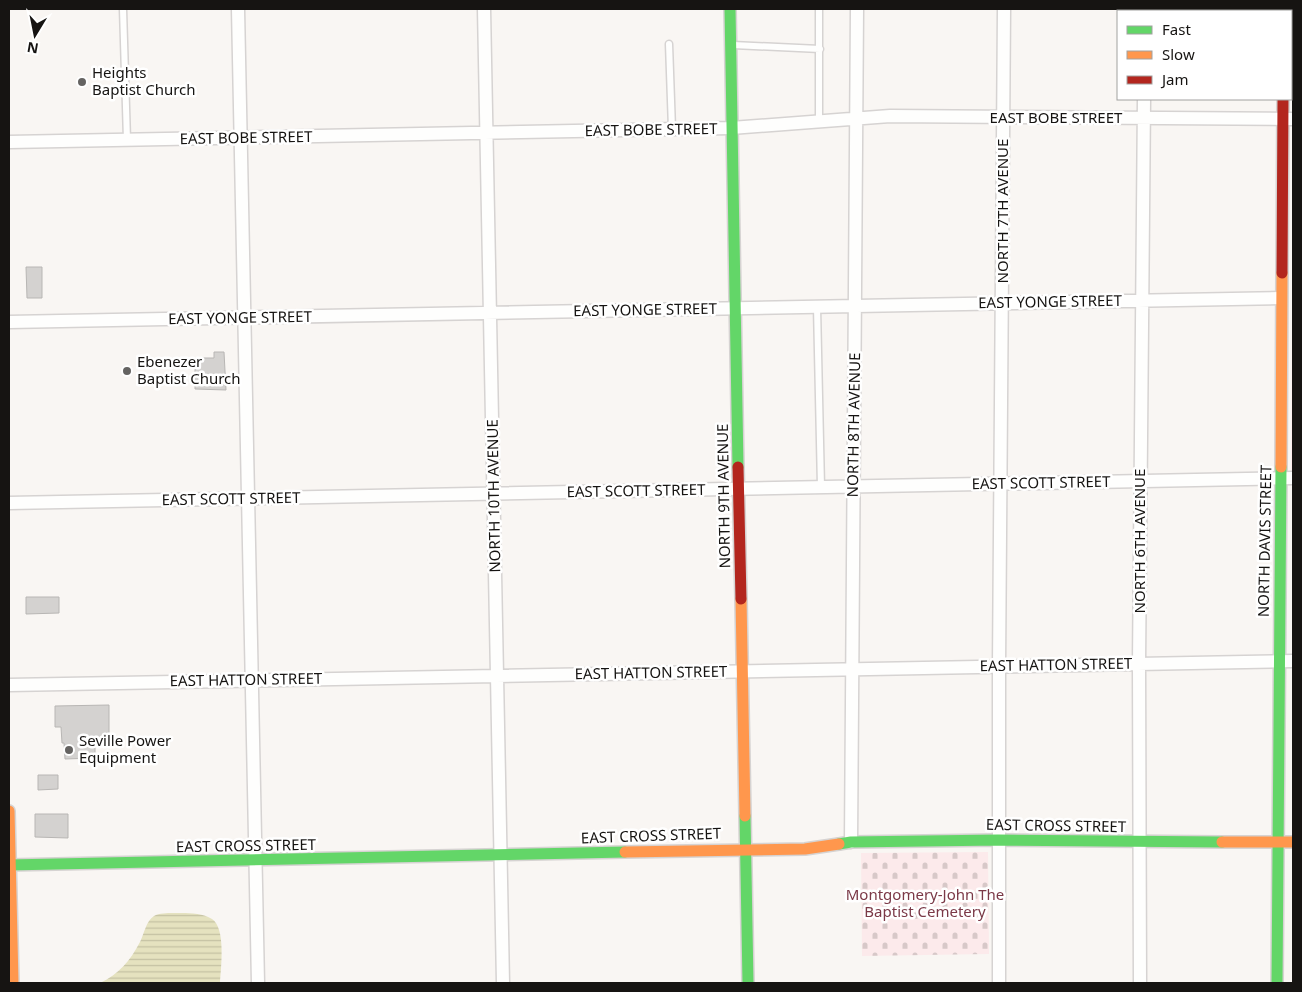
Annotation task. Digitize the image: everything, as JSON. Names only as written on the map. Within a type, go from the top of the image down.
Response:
[{"type":"main road","name":"NORTH 9TH AVENUE","points":[[730,9],[734,308],[748,983]]},
{"type":"main road","name":"NORTH DAVIS STREET","points":[[1277,983],[1278,661],[1287,478],[1280,298],[1288,119],[1283,100]]},
{"type":"main road","points":[[9,811],[13,983]]},
{"type":"main road","name":"EAST CROSS STREET","points":[[9,865],[500,856],[746,848],[805,849],[851,842],[998,840],[1293,842]]},
{"type":"street","points":[[238,9],[258,983]]},
{"type":"street","name":"NORTH 10TH AVENUE","points":[[484,9],[503,983]]},
{"type":"street","name":"NORTH 8TH AVENUE","points":[[851,842],[857,9]]},
{"type":"street","name":"NORTH 7TH AVENUE","points":[[999,983],[998,840],[1004,9]]},
{"type":"street","name":"NORTH 6TH AVENUE","points":[[1140,983],[1139,664],[1144,100]]},
{"type":"street","name":"EAST BOBE STREET","points":[[9,142],[731,128],[898,116],[1288,119]]},
{"type":"street","name":"EAST YONGE STREET","points":[[9,322],[1280,298]]},
{"type":"street","name":"EAST SCOTT STREET","points":[[9,503],[1287,478]]},
{"type":"street","name":"EAST HATTON STREET","points":[[9,684],[1293,661]]},
{"type":"lane","points":[[124,9],[127,140]]},
{"type":"lane","points":[[819,9],[819,122]]},
{"type":"lane","points":[[668,44],[672,129]]},
{"type":"lane","points":[[730,45],[820,49]]},
{"type":"lane","points":[[817,306],[821,487]]},
{"type":"green space","points":[[1293,164],[1293,471],[1291,471]]},
{"type":"green space","name":"Montgomery-John The Baptist Cemetery","points":[[988,852],[989,954],[862,956],[861,853]]},
{"type":"shaded area","points":[[163,913],[193,913],[212,919],[219,931],[222,949],[220,983],[100,983],[113,975],[128,961],[140,942],[151,918]]},
{"type":"building","points":[[26,267],[42,267],[42,298],[27,298]]},
{"type":"building","points":[[214,352],[224,352],[226,390],[195,389],[195,358],[214,358]]},
{"type":"building","points":[[26,597],[59,597],[59,613],[26,614]]},
{"type":"building","points":[[109,705],[109,738],[95,738],[95,758],[65,759],[61,727],[55,727],[55,706]]},
{"type":"building","points":[[38,775],[58,775],[58,789],[38,790]]},
{"type":"building","points":[[35,814],[68,814],[68,838],[35,837]]},
{"type":"traffic: fast","points":[[730,9],[738,467]]},
{"type":"traffic: fast","points":[[1277,983],[1281,467]]},
{"type":"traffic: fast","points":[[745,816],[748,983]]},
{"type":"traffic: fast","points":[[839,844],[851,842],[998,840],[1222,842]]},
{"type":"traffic: fast","points":[[9,865],[625,852]]},
{"type":"traffic: slow","points":[[1281,467],[1282,273]]},
{"type":"traffic: slow","points":[[741,599],[745,816]]},
{"type":"traffic: slow","points":[[9,811],[13,983]]},
{"type":"traffic: slow","points":[[1222,842],[1293,842]]},
{"type":"traffic: slow","points":[[625,852],[805,849],[839,844]]},
{"type":"traffic: jam","points":[[1282,273],[1283,100]]},
{"type":"traffic: jam","points":[[738,467],[741,599]]},
{"type":"place","name":"Heights Baptist Church","points":[[82,82]]},
{"type":"place","name":"Ebenezer Baptist Church","points":[[127,371]]},
{"type":"place","name":"Seville Power Equipment","points":[[69,750]]}]
